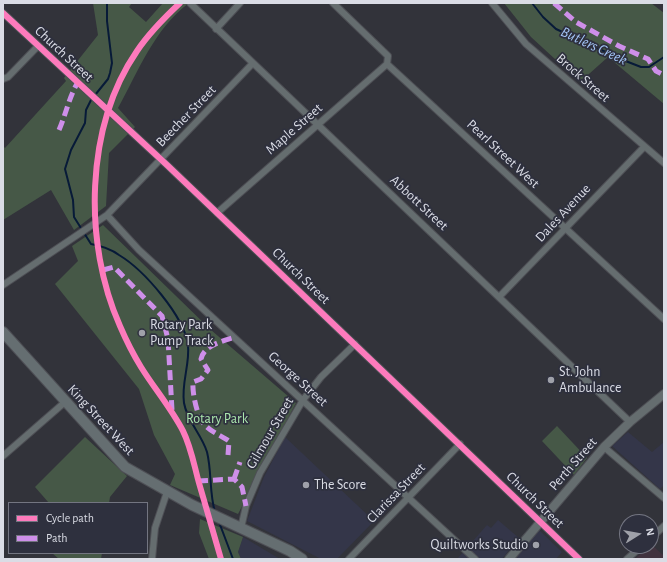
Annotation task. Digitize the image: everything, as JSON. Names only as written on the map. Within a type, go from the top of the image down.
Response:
[{"type":"main road","name":"King Street West","points":[[3,332],[125,467],[192,505],[302,559]]},
{"type":"street","name":"Abbott Street","points":[[190,3],[500,296],[630,422]]},
{"type":"street","points":[[216,29],[240,3]]},
{"type":"street","name":"Pearl Street West","points":[[333,3],[388,56],[387,64],[664,319]]},
{"type":"street","name":"Brock Street","points":[[492,3],[526,44],[664,163]]},
{"type":"street","name":"Church Street","points":[[3,13],[161,159],[579,559]]},
{"type":"street","points":[[3,79],[8,77],[38,46]]},
{"type":"street","name":"Beecher Street","points":[[3,285],[78,237],[107,215],[252,63]]},
{"type":"street","name":"Maple Street","points":[[217,213],[387,64]]},
{"type":"street","name":"Dales Avenue","points":[[500,296],[644,147]]},
{"type":"street","name":"George Street","points":[[107,215],[139,250],[475,559]]},
{"type":"street","name":"Gilmour Street","points":[[241,528],[246,506],[260,473],[303,400],[321,377],[355,344]]},
{"type":"street","name":"Perth Street","points":[[510,559],[604,447],[630,422],[664,394]]},
{"type":"street","points":[[3,456],[65,402]]},
{"type":"street","name":"Clarissa Street","points":[[349,559],[460,444]]},
{"type":"street","points":[[604,447],[664,498]]},
{"type":"street","points":[[152,559],[155,528],[167,492]]},
{"type":"shaded area","points":[[628,432],[652,452],[664,442],[664,485],[660,489],[612,446]]},
{"type":"shaded area","points":[[285,437],[374,521],[337,559],[321,559],[247,521],[264,477]]},
{"type":"shaded area","points":[[498,520],[519,538],[502,559],[457,559],[487,525],[491,528]]},
{"type":"shaded area","points":[[539,530],[562,552],[556,559],[515,559]]},
{"type":"shaded area","points":[[243,537],[280,559],[241,559],[238,552]]},
{"type":"shaded area","points":[[659,551],[664,556],[664,559],[635,559],[640,554],[659,554]]},
{"type":"green space","points":[[93,3],[132,3],[129,7],[146,22],[163,3],[189,3],[166,25],[156,38],[118,108],[135,127],[109,153],[106,206],[74,230],[51,190],[3,220],[3,146],[5,148],[66,81],[64,78],[98,35]]},
{"type":"green space","points":[[504,3],[651,3],[664,13],[664,104],[608,57],[580,82],[531,37]]},
{"type":"green space","name":"Rotary Park","points":[[103,225],[211,330],[296,403],[238,514],[170,485],[175,474],[154,435],[139,389],[55,284],[78,261],[72,246]]},
{"type":"green space","points":[[557,426],[587,458],[574,475],[542,441]]},
{"type":"green space","points":[[85,437],[127,476],[110,497],[109,502],[48,502],[35,487]]},
{"type":"green space","points":[[200,519],[243,537],[238,552],[241,559],[209,559],[199,533]]},
{"type":"green space","points":[[53,554],[102,554],[101,559],[59,559]]},
{"type":"waterway","name":"Butlers Creek","points":[[107,3],[107,21],[112,63],[110,73],[108,79],[91,100],[86,110],[85,123],[71,150],[65,169],[73,200],[74,217],[91,244],[113,251],[129,262],[151,282],[171,308],[185,333],[188,345],[188,360],[183,396],[184,403],[188,416],[207,452],[215,512]]},
{"type":"waterway","name":"Butlers Creek","points":[[532,3],[543,17],[556,29],[623,60],[641,67],[649,67],[664,57]]},
{"type":"waterway","name":"Butlers Creek","points":[[219,522],[233,559]]},
{"type":"marked path","points":[[554,3],[576,22],[619,46],[648,59],[656,71],[664,75]]},
{"type":"marked path","points":[[59,130],[78,82]]},
{"type":"marked path","points":[[103,270],[114,267],[162,316],[168,339],[172,410]]},
{"type":"marked path","points":[[228,455],[229,441],[213,432],[202,422],[197,411],[194,398],[193,382],[201,379],[208,370],[201,359],[206,350],[215,344],[235,337]]},
{"type":"marked path","points":[[234,479],[240,462]]},
{"type":"marked path","points":[[198,481],[234,479],[242,487],[246,506]]},
{"type":"cycle path","points":[[180,3],[163,20],[137,51],[120,81],[107,114],[99,150],[95,186],[95,223],[100,259],[108,293],[120,326],[138,362],[173,414],[186,437],[221,559]]},
{"type":"cycle path","points":[[3,13],[167,165],[579,559]]},
{"type":"place","name":"Rotary Park Pump Track","points":[[142,333]]},
{"type":"place","name":"St. John Ambulance","points":[[551,380]]},
{"type":"place","name":"The Score","points":[[306,485]]},
{"type":"place","name":"Quiltworks Studio","points":[[536,545]]}]
